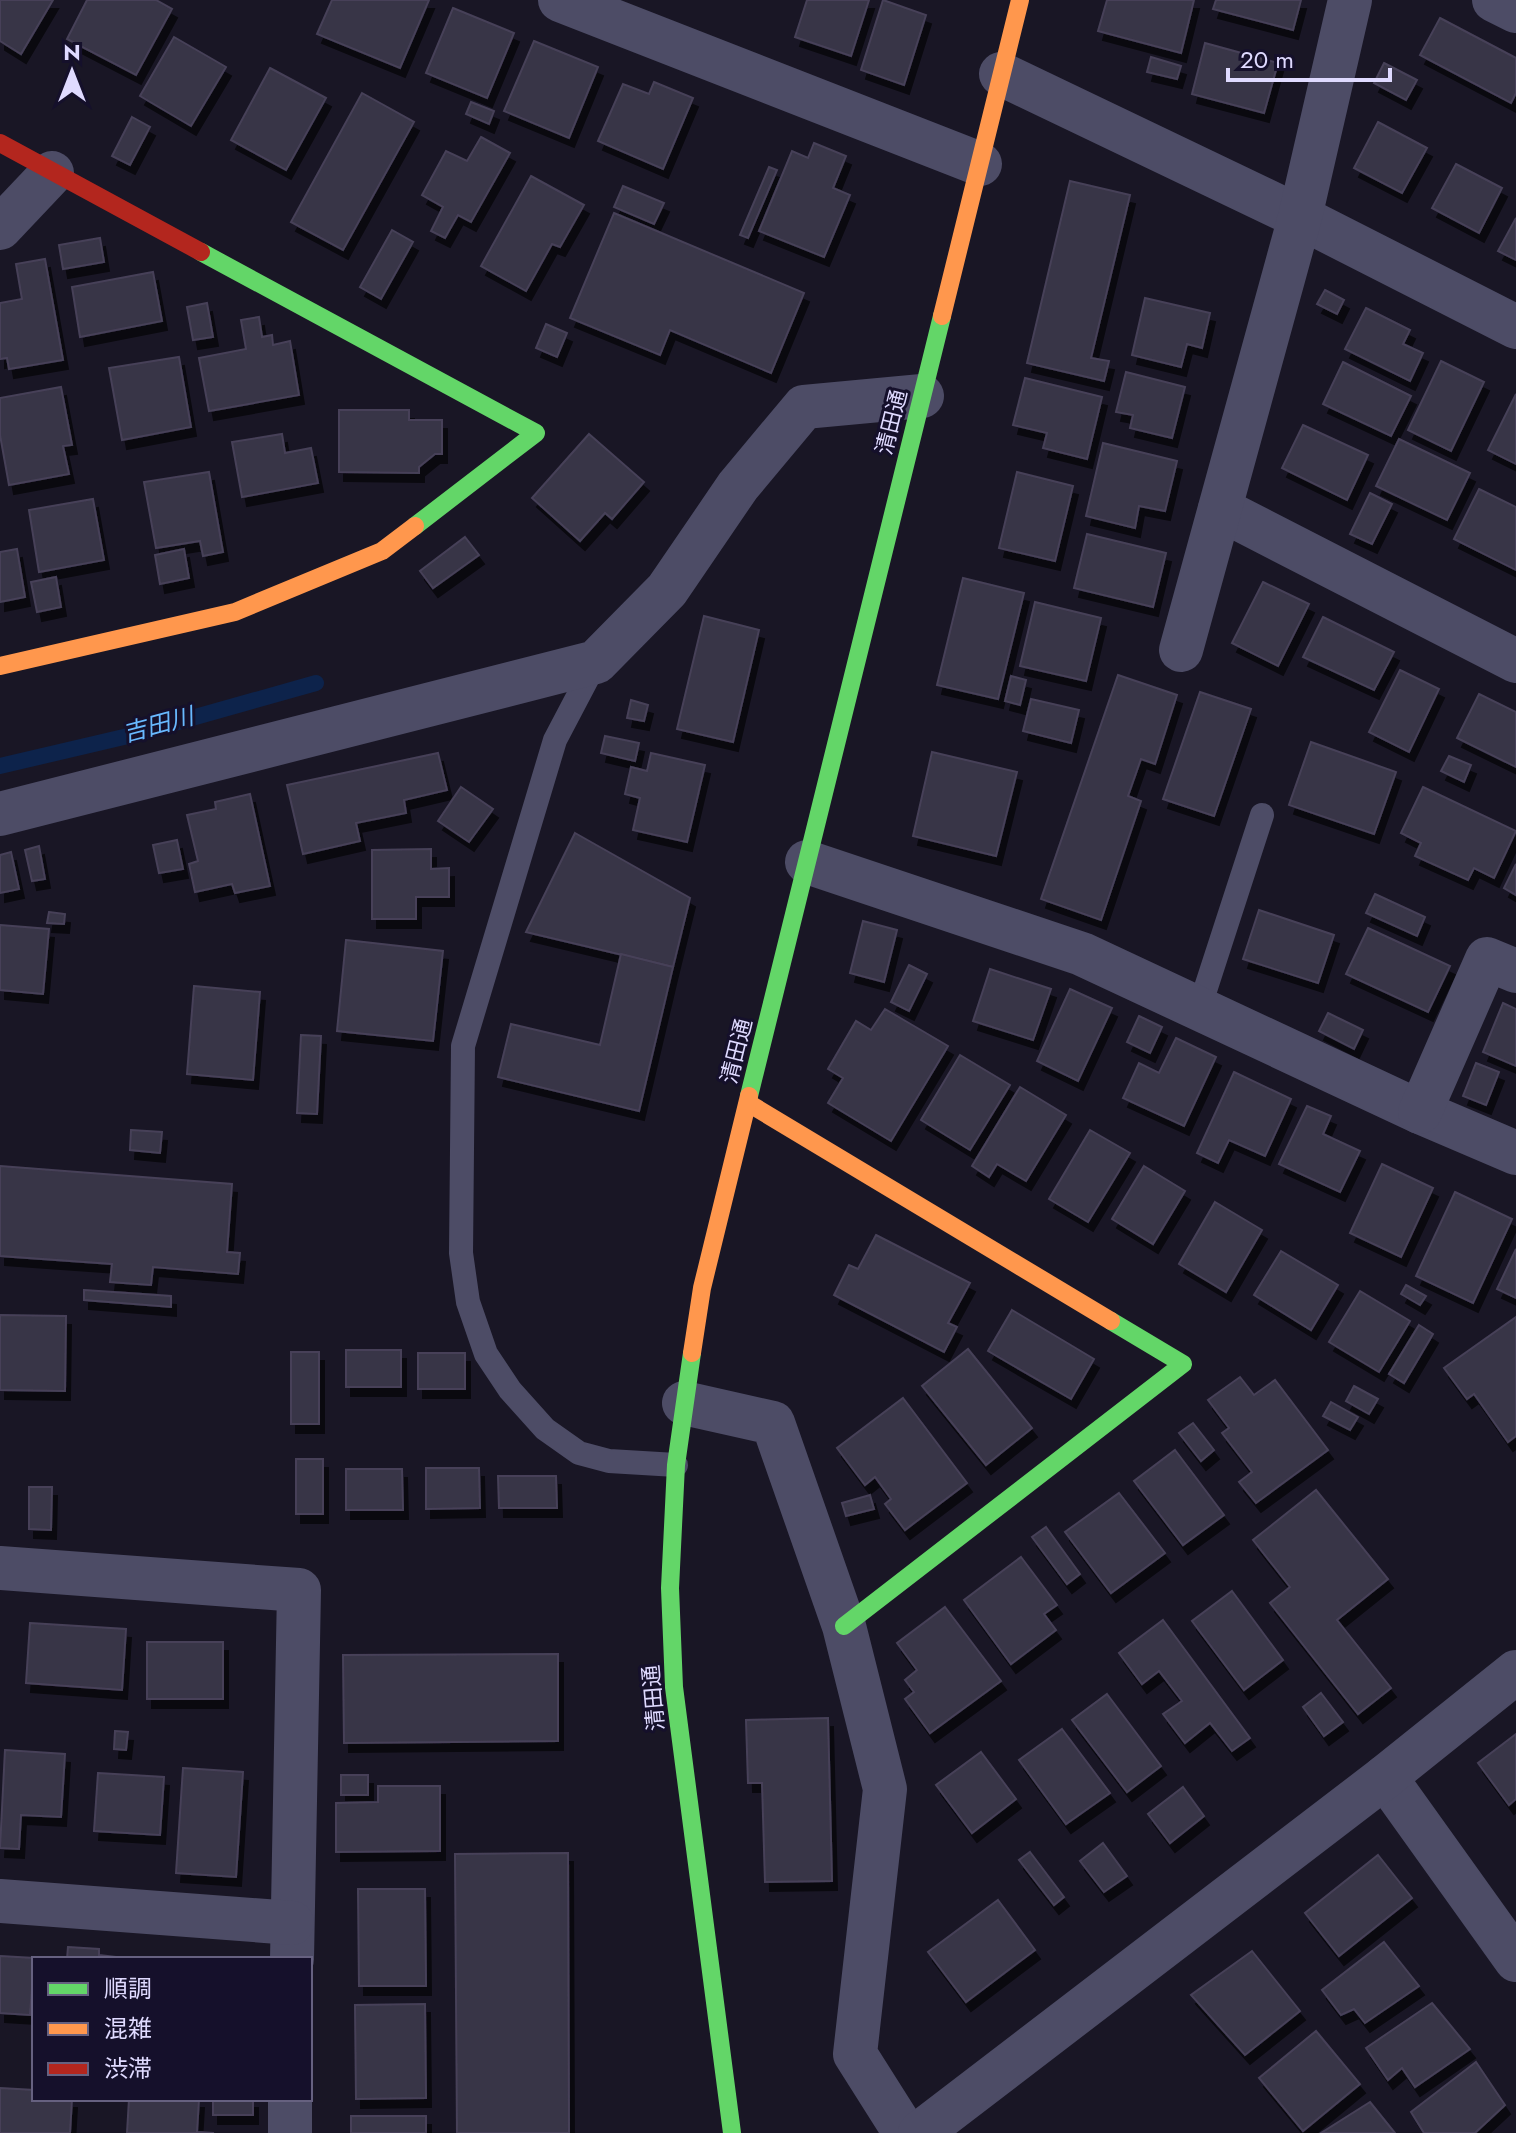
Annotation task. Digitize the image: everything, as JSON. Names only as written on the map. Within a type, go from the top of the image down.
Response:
[{"type":"street","points":[[560,0],[980,164]]},
{"type":"street","name":"清田通","points":[[732,2133],[674,1687],[670,1588],[676,1465],[684,1403],[702,1288],[1020,0]]},
{"type":"street","points":[[1181,650],[1300,217],[1350,0]]},
{"type":"street","points":[[1494,0],[1516,11]]},
{"type":"street","points":[[1001,74],[1300,217],[1516,327]]},
{"type":"street","points":[[0,143],[536,433],[382,551],[235,612],[0,666]]},
{"type":"street","points":[[0,228],[52,173]]},
{"type":"street","points":[[0,814],[596,662],[667,590],[738,486],[804,407],[922,396]]},
{"type":"street","points":[[1220,509],[1516,661]]},
{"type":"street","points":[[807,862],[1082,954],[1420,1112],[1516,1153]]},
{"type":"street","points":[[1420,1112],[1487,959],[1516,971]]},
{"type":"street","points":[[748,1103],[1183,1364],[844,1626]]},
{"type":"street","points":[[684,1403],[773,1423],[844,1626],[885,1789],[855,2054],[905,2133]]},
{"type":"street","points":[[0,1568],[299,1590],[292,1941],[0,1901]]},
{"type":"street","points":[[920,2133],[1385,1777],[1516,1672]]},
{"type":"street","points":[[1385,1777],[1516,1960]]},
{"type":"street","points":[[290,2101],[290,2133]]},
{"type":"lane","points":[[596,662],[555,740],[463,1046],[461,1253],[468,1302],[486,1354],[510,1390],[545,1429],[579,1453],[609,1461],[676,1465]]},
{"type":"lane","points":[[1199,1009],[1262,815]]},
{"type":"building","points":[[0,0],[53,0],[21,54],[0,41]]},
{"type":"building","points":[[87,0],[156,0],[172,9],[136,75],[67,39]]},
{"type":"building","points":[[332,0],[429,0],[400,68],[317,34]]},
{"type":"building","points":[[807,0],[869,0],[851,56],[795,37]]},
{"type":"building","points":[[883,0],[926,15],[904,85],[861,70]]},
{"type":"building","points":[[1107,0],[1194,0],[1181,53],[1098,31]]},
{"type":"building","points":[[1216,0],[1301,0],[1293,30],[1213,9]]},
{"type":"building","points":[[453,8],[514,33],[487,98],[426,73]]},
{"type":"building","points":[[1440,18],[1516,58],[1516,93],[1511,103],[1420,55]]},
{"type":"building","points":[[174,37],[226,67],[191,126],[140,96]]},
{"type":"building","points":[[534,41],[598,67],[569,138],[504,111]]},
{"type":"building","points":[[1205,43],[1278,63],[1264,113],[1192,94]]},
{"type":"building","points":[[1151,57],[1181,66],[1177,79],[1147,72]]},
{"type":"building","points":[[1384,63],[1417,80],[1406,100],[1374,83]]},
{"type":"building","points":[[270,68],[326,98],[286,170],[231,140]]},
{"type":"building","points":[[654,82],[693,98],[663,169],[598,141],[623,84],[649,94]]},
{"type":"building","points":[[362,93],[414,122],[343,250],[291,222]]},
{"type":"building","points":[[471,102],[494,111],[489,124],[466,114]]},
{"type":"building","points":[[132,117],[150,127],[130,165],[112,156]]},
{"type":"building","points":[[1378,122],[1427,148],[1402,193],[1354,168]]},
{"type":"building","points":[[481,137],[510,153],[471,222],[458,215],[445,238],[431,231],[443,207],[422,195],[446,151],[467,161]]},
{"type":"building","points":[[814,143],[846,156],[833,188],[850,195],[824,257],[759,231],[792,151],[808,158]]},
{"type":"building","points":[[1456,164],[1502,188],[1479,233],[1432,208]]},
{"type":"building","points":[[769,167],[777,170],[748,238],[740,235]]},
{"type":"building","points":[[531,176],[584,205],[560,247],[552,244],[526,291],[481,266]]},
{"type":"building","points":[[1070,181],[1130,195],[1091,358],[1109,361],[1104,381],[1027,363]]},
{"type":"building","points":[[623,186],[664,203],[654,224],[614,207]]},
{"type":"building","points":[[614,213],[804,293],[771,373],[670,330],[660,355],[570,318]]},
{"type":"building","points":[[1516,218],[1516,260],[1498,251]]},
{"type":"building","points":[[392,230],[413,242],[381,299],[360,287]]},
{"type":"building","points":[[100,238],[104,262],[63,269],[59,245]]},
{"type":"building","points":[[45,259],[63,360],[9,369],[7,358],[0,359],[0,303],[22,299],[16,264]]},
{"type":"building","points":[[153,272],[162,321],[80,337],[72,287]]},
{"type":"building","points":[[1325,290],[1344,300],[1337,314],[1317,304]]},
{"type":"building","points":[[1145,298],[1210,313],[1202,348],[1187,344],[1181,367],[1132,355]]},
{"type":"building","points":[[207,303],[213,337],[193,340],[187,307]]},
{"type":"building","points":[[1366,308],[1410,330],[1403,344],[1423,353],[1410,381],[1345,349]]},
{"type":"building","points":[[259,317],[262,337],[272,335],[273,345],[290,341],[299,395],[209,411],[199,358],[246,349],[241,320]]},
{"type":"building","points":[[546,324],[567,333],[557,357],[536,348]]},
{"type":"building","points":[[179,357],[191,427],[122,440],[109,368]]},
{"type":"building","points":[[1441,361],[1484,382],[1451,451],[1408,430]]},
{"type":"building","points":[[1343,362],[1411,396],[1391,436],[1323,404]]},
{"type":"building","points":[[1126,372],[1185,387],[1172,438],[1130,428],[1133,415],[1116,412]]},
{"type":"building","points":[[1025,378],[1102,397],[1087,459],[1043,448],[1047,433],[1013,425]]},
{"type":"building","points":[[61,387],[72,445],[63,446],[69,474],[9,485],[0,435],[0,398]]},
{"type":"building","points":[[1516,394],[1516,464],[1488,450]]},
{"type":"building","points":[[339,410],[409,410],[409,420],[442,420],[442,454],[435,454],[419,467],[419,473],[339,472]]},
{"type":"building","points":[[1303,425],[1368,455],[1347,500],[1282,468]]},
{"type":"building","points":[[282,434],[285,453],[311,448],[318,483],[242,497],[232,442]]},
{"type":"building","points":[[589,434],[644,482],[612,519],[605,513],[580,541],[532,498]]},
{"type":"building","points":[[1399,439],[1470,473],[1447,520],[1376,486]]},
{"type":"building","points":[[1103,443],[1177,461],[1165,511],[1139,506],[1135,528],[1086,516]]},
{"type":"building","points":[[209,472],[223,552],[203,556],[200,541],[156,548],[144,482]]},
{"type":"building","points":[[1017,472],[1073,486],[1055,561],[999,548]]},
{"type":"building","points":[[1479,489],[1516,507],[1516,570],[1454,539]]},
{"type":"building","points":[[1370,493],[1392,504],[1372,544],[1350,534]]},
{"type":"building","points":[[93,499],[104,560],[39,572],[29,510]]},
{"type":"building","points":[[1087,534],[1166,553],[1153,607],[1074,588]]},
{"type":"building","points":[[465,537],[479,555],[433,588],[420,571]]},
{"type":"building","points":[[17,549],[25,597],[0,602],[0,552]]},
{"type":"building","points":[[184,549],[189,578],[160,584],[155,555]]},
{"type":"building","points":[[56,577],[61,607],[37,612],[31,582]]},
{"type":"building","points":[[963,578],[1024,593],[998,699],[937,685]]},
{"type":"building","points":[[1263,582],[1309,604],[1278,666],[1232,643]]},
{"type":"building","points":[[1035,602],[1101,618],[1086,681],[1020,666]]},
{"type":"building","points":[[704,616],[759,630],[733,742],[677,729]]},
{"type":"building","points":[[1323,617],[1394,652],[1374,690],[1303,657]]},
{"type":"building","points":[[1400,670],[1439,689],[1409,752],[1369,732]]},
{"type":"building","points":[[1118,675],[1177,695],[1155,764],[1141,759],[1128,796],[1141,801],[1101,920],[1041,899]]},
{"type":"building","points":[[1011,676],[1026,680],[1020,705],[1005,701]]},
{"type":"building","points":[[1200,692],[1251,709],[1214,816],[1163,799]]},
{"type":"building","points":[[1479,694],[1516,712],[1516,767],[1457,738]]},
{"type":"building","points":[[1031,699],[1079,710],[1071,743],[1023,731]]},
{"type":"building","points":[[631,700],[648,705],[644,721],[627,718]]},
{"type":"building","points":[[605,736],[639,743],[635,761],[601,753]]},
{"type":"building","points":[[1311,742],[1396,772],[1374,834],[1289,805]]},
{"type":"building","points":[[932,752],[1017,772],[996,856],[913,836]]},
{"type":"building","points":[[438,753],[447,790],[404,800],[406,813],[356,823],[360,841],[303,854],[287,785]]},
{"type":"building","points":[[651,753],[705,765],[687,842],[633,830],[640,798],[625,794],[631,767],[647,771]]},
{"type":"building","points":[[1449,756],[1471,765],[1464,782],[1441,771]]},
{"type":"building","points":[[461,787],[493,809],[469,842],[438,821]]},
{"type":"building","points":[[1423,787],[1516,831],[1494,878],[1474,868],[1468,880],[1415,856],[1421,843],[1401,833]]},
{"type":"building","points":[[250,794],[270,886],[235,893],[232,884],[195,892],[189,864],[198,861],[187,815],[216,809],[215,802]]},
{"type":"building","points":[[575,833],[690,898],[673,967],[526,932]]},
{"type":"building","points":[[177,840],[183,869],[159,873],[153,845]]},
{"type":"building","points":[[39,846],[45,879],[32,881],[25,850]]},
{"type":"building","points":[[431,849],[431,869],[449,868],[449,897],[416,897],[416,919],[372,919],[372,850]]},
{"type":"building","points":[[11,852],[19,889],[0,893],[0,855]]},
{"type":"building","points":[[1516,864],[1516,895],[1504,888]]},
{"type":"building","points":[[1375,894],[1425,917],[1417,936],[1366,913]]},
{"type":"building","points":[[1259,910],[1334,935],[1318,983],[1243,959]]},
{"type":"building","points":[[49,912],[65,914],[64,924],[47,923]]},
{"type":"building","points":[[863,921],[897,930],[884,982],[850,973]]},
{"type":"building","points":[[0,925],[49,929],[43,994],[0,990]]},
{"type":"building","points":[[1368,928],[1450,966],[1428,1012],[1346,974]]},
{"type":"building","points":[[346,940],[443,951],[433,1041],[337,1031]]},
{"type":"building","points":[[621,954],[673,967],[639,1111],[498,1077],[511,1024],[600,1045]]},
{"type":"building","points":[[909,965],[927,974],[909,1011],[891,1002]]},
{"type":"building","points":[[990,969],[1051,989],[1033,1040],[973,1021]]},
{"type":"building","points":[[194,986],[260,992],[253,1080],[187,1074]]},
{"type":"building","points":[[1070,989],[1112,1008],[1078,1081],[1037,1061]]},
{"type":"building","points":[[1503,1003],[1516,1009],[1516,1066],[1483,1052]]},
{"type":"building","points":[[885,1009],[948,1046],[891,1141],[828,1103],[843,1078],[828,1069],[856,1021],[871,1030]]},
{"type":"building","points":[[1328,1013],[1363,1030],[1354,1049],[1319,1031]]},
{"type":"building","points":[[1139,1016],[1162,1027],[1150,1053],[1127,1042]]},
{"type":"building","points":[[301,1035],[321,1036],[317,1114],[297,1113]]},
{"type":"building","points":[[1176,1038],[1216,1057],[1184,1126],[1123,1098],[1139,1063],[1159,1073]]},
{"type":"building","points":[[960,1055],[1010,1085],[970,1150],[921,1120]]},
{"type":"building","points":[[1476,1063],[1499,1072],[1486,1105],[1463,1096]]},
{"type":"building","points":[[1234,1072],[1291,1099],[1265,1156],[1229,1140],[1218,1163],[1197,1153]]},
{"type":"building","points":[[1020,1087],[1066,1115],[1026,1181],[997,1164],[989,1177],[972,1166]]},
{"type":"building","points":[[1307,1106],[1331,1116],[1323,1134],[1360,1151],[1340,1192],[1279,1164]]},
{"type":"building","points":[[131,1130],[162,1132],[160,1153],[130,1150]]},
{"type":"building","points":[[1090,1130],[1130,1153],[1088,1222],[1049,1199]]},
{"type":"building","points":[[1382,1164],[1433,1188],[1401,1257],[1350,1233]]},
{"type":"building","points":[[0,1166],[232,1184],[227,1252],[240,1253],[238,1274],[153,1267],[151,1285],[110,1282],[112,1264],[0,1256]]},
{"type":"building","points":[[1144,1166],[1185,1191],[1153,1244],[1112,1219]]},
{"type":"building","points":[[1455,1192],[1512,1219],[1473,1303],[1416,1276]]},
{"type":"building","points":[[1215,1202],[1262,1230],[1226,1292],[1179,1264]]},
{"type":"building","points":[[876,1235],[970,1283],[948,1323],[957,1327],[944,1352],[834,1295],[849,1265],[858,1269]]},
{"type":"building","points":[[1516,1249],[1516,1298],[1497,1289]]},
{"type":"building","points":[[1281,1251],[1338,1285],[1311,1330],[1254,1295]]},
{"type":"building","points":[[1406,1285],[1426,1296],[1420,1305],[1401,1294]]},
{"type":"building","points":[[84,1290],[171,1296],[171,1307],[84,1300]]},
{"type":"building","points":[[1360,1291],[1410,1321],[1379,1372],[1329,1342]]},
{"type":"building","points":[[1012,1310],[1094,1359],[1071,1399],[988,1351]]},
{"type":"building","points":[[0,1315],[66,1316],[65,1391],[0,1390]]},
{"type":"building","points":[[1516,1317],[1516,1436],[1508,1442],[1474,1394],[1467,1399],[1444,1368]]},
{"type":"building","points":[[1419,1325],[1433,1334],[1404,1383],[1389,1374]]},
{"type":"building","points":[[968,1349],[1032,1428],[986,1465],[922,1386]]},
{"type":"building","points":[[346,1350],[401,1350],[401,1387],[346,1387]]},
{"type":"building","points":[[291,1352],[319,1352],[319,1424],[291,1424]]},
{"type":"building","points":[[418,1353],[465,1353],[465,1389],[418,1389]]},
{"type":"building","points":[[1240,1377],[1254,1395],[1275,1380],[1328,1450],[1256,1503],[1239,1482],[1252,1472],[1222,1433],[1229,1428],[1208,1400]]},
{"type":"building","points":[[1354,1386],[1378,1399],[1369,1414],[1346,1401]]},
{"type":"building","points":[[903,1398],[967,1483],[905,1530],[885,1504],[891,1499],[875,1477],[865,1485],[837,1448]]},
{"type":"building","points":[[1331,1402],[1358,1417],[1350,1430],[1323,1416]]},
{"type":"building","points":[[1193,1423],[1214,1450],[1201,1461],[1179,1433]]},
{"type":"building","points":[[1175,1450],[1224,1515],[1183,1545],[1134,1481]]},
{"type":"building","points":[[296,1459],[323,1459],[323,1514],[296,1514]]},
{"type":"building","points":[[426,1468],[479,1468],[480,1508],[426,1509]]},
{"type":"building","points":[[346,1469],[402,1469],[403,1510],[346,1510]]},
{"type":"building","points":[[498,1476],[556,1476],[557,1508],[499,1508]]},
{"type":"building","points":[[29,1487],[52,1487],[51,1530],[29,1529]]},
{"type":"building","points":[[1316,1490],[1388,1579],[1337,1620],[1391,1688],[1358,1714],[1270,1603],[1290,1587],[1253,1540]]},
{"type":"building","points":[[1119,1493],[1165,1553],[1111,1593],[1065,1532]]},
{"type":"building","points":[[870,1495],[874,1509],[846,1516],[842,1503]]},
{"type":"building","points":[[1046,1527],[1080,1574],[1067,1584],[1032,1537]]},
{"type":"building","points":[[1021,1557],[1057,1605],[1044,1614],[1056,1630],[1011,1664],[964,1600]]},
{"type":"building","points":[[1232,1591],[1283,1660],[1244,1690],[1192,1621]]},
{"type":"building","points":[[945,1607],[1001,1681],[930,1733],[905,1699],[914,1692],[905,1680],[917,1670],[897,1643]]},
{"type":"building","points":[[1163,1620],[1250,1738],[1232,1751],[1210,1723],[1185,1743],[1163,1714],[1182,1701],[1159,1671],[1142,1684],[1119,1653]]},
{"type":"building","points":[[30,1623],[126,1629],[122,1690],[26,1683]]},
{"type":"building","points":[[147,1642],[223,1642],[223,1699],[147,1699]]},
{"type":"building","points":[[558,1654],[558,1741],[344,1743],[343,1655]]},
{"type":"building","points":[[1321,1693],[1343,1722],[1324,1736],[1303,1707]]},
{"type":"building","points":[[1107,1694],[1161,1766],[1127,1792],[1072,1720]]},
{"type":"building","points":[[828,1718],[832,1881],[765,1882],[762,1783],[748,1783],[746,1720]]},
{"type":"building","points":[[1062,1729],[1110,1793],[1066,1824],[1019,1760]]},
{"type":"building","points":[[115,1731],[128,1732],[126,1750],[114,1749]]},
{"type":"building","points":[[1516,1734],[1516,1799],[1509,1805],[1478,1763]]},
{"type":"building","points":[[5,1750],[65,1754],[61,1817],[21,1815],[19,1849],[0,1848]]},
{"type":"building","points":[[981,1752],[1016,1799],[972,1833],[936,1785]]},
{"type":"building","points":[[183,1768],[243,1772],[236,1877],[176,1873]]},
{"type":"building","points":[[98,1773],[164,1777],[160,1835],[94,1831]]},
{"type":"building","points":[[341,1775],[368,1775],[368,1795],[341,1795]]},
{"type":"building","points":[[378,1786],[440,1786],[440,1851],[336,1852],[336,1803],[378,1802]]},
{"type":"building","points":[[1183,1787],[1204,1816],[1170,1843],[1148,1814]]},
{"type":"building","points":[[1103,1843],[1127,1876],[1104,1892],[1080,1861]]},
{"type":"building","points":[[1030,1852],[1064,1897],[1054,1905],[1019,1860]]},
{"type":"building","points":[[568,1853],[569,2133],[457,2133],[455,1854]]},
{"type":"building","points":[[1378,1855],[1412,1898],[1339,1956],[1305,1913]]},
{"type":"building","points":[[358,1889],[425,1889],[426,1986],[359,1986]]},
{"type":"building","points":[[998,1900],[1035,1950],[966,2002],[928,1952]]},
{"type":"building","points":[[1384,1942],[1419,1986],[1365,2023],[1354,2009],[1341,2015],[1322,1990]]},
{"type":"building","points":[[68,1947],[99,1949],[99,1955],[115,1957],[67,1957]]},
{"type":"building","points":[[1252,1951],[1300,2011],[1245,2055],[1191,1995]]},
{"type":"building","points":[[0,1956],[32,1958],[30,2015],[0,2013]]},
{"type":"building","points":[[1432,2003],[1470,2049],[1415,2087],[1402,2068],[1388,2080],[1366,2048]]},
{"type":"building","points":[[425,2004],[426,2098],[356,2099],[355,2005]]},
{"type":"building","points":[[1316,2031],[1360,2084],[1303,2131],[1259,2078]]},
{"type":"building","points":[[1476,2062],[1505,2105],[1475,2133],[1424,2133],[1411,2112]]},
{"type":"building","points":[[0,2088],[32,2090],[32,2101],[72,2101],[70,2133],[0,2133]]},
{"type":"building","points":[[129,2101],[199,2101],[197,2132],[214,2133],[127,2133]]},
{"type":"building","points":[[213,2101],[253,2101],[253,2115],[213,2115]]},
{"type":"building","points":[[1370,2102],[1395,2133],[1321,2133]]},
{"type":"building","points":[[351,2116],[426,2116],[426,2133],[351,2133]]},
{"type":"waterway","name":"吉田川","points":[[0,766],[128,736],[316,683]]},
{"type":"traffic: fast","points":[[201,252],[536,433],[415,526]]},
{"type":"traffic: fast","points":[[749,1096],[942,316]]},
{"type":"traffic: fast","points":[[844,1626],[1183,1364],[1111,1321]]},
{"type":"traffic: fast","points":[[692,1353],[676,1465],[670,1588],[674,1687],[732,2133]]},
{"type":"traffic: slow","points":[[942,316],[1020,0]]},
{"type":"traffic: slow","points":[[0,666],[235,612],[382,551],[415,526]]},
{"type":"traffic: slow","points":[[692,1353],[702,1288],[749,1096]]},
{"type":"traffic: slow","points":[[748,1103],[1111,1321]]},
{"type":"traffic: jam","points":[[0,143],[201,252]]}]
